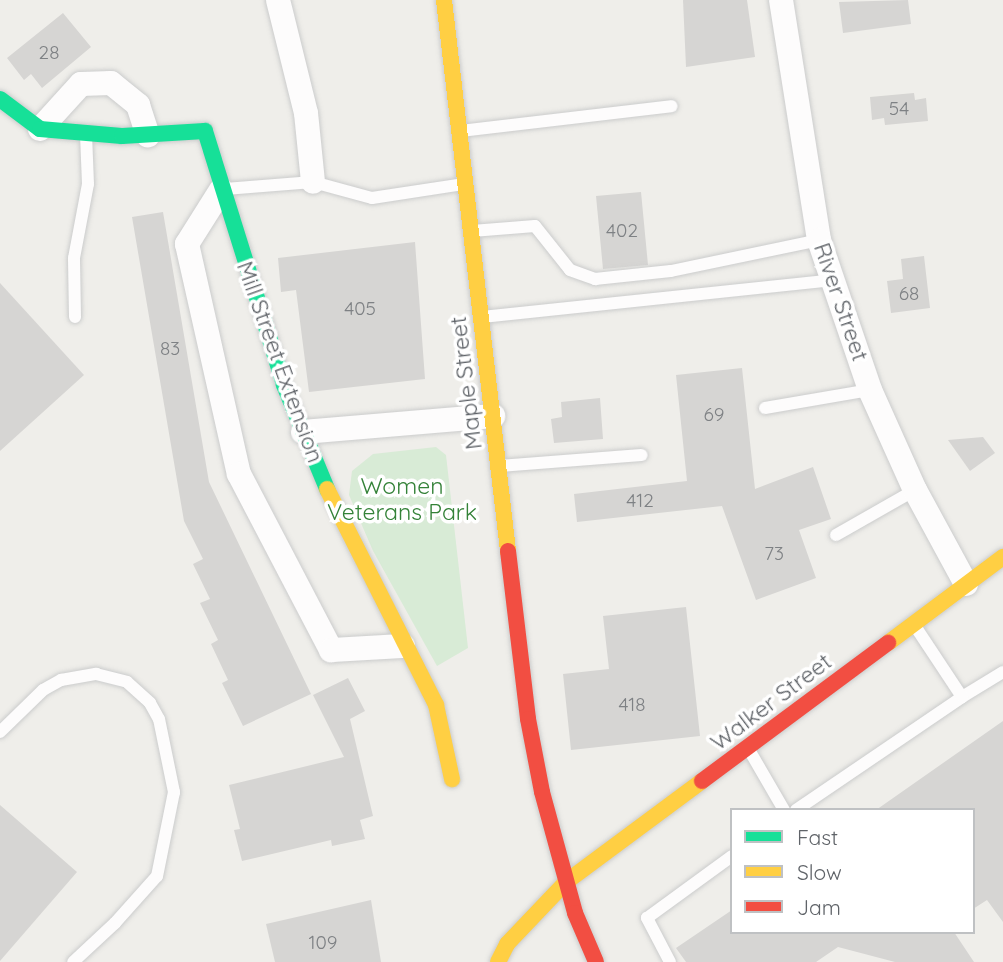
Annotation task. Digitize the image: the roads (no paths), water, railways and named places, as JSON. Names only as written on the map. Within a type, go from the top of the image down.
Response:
[{"type":"street","points":[[278,0],[306,113],[313,182]]},
{"type":"street","name":"Maple Street","points":[[444,0],[528,719],[566,882],[596,962]]},
{"type":"street","name":"River Street","points":[[781,0],[819,240],[870,390],[915,489],[966,584]]},
{"type":"street","points":[[0,99],[40,129],[86,134],[148,135],[138,106],[111,83],[80,84],[40,129]]},
{"type":"street","name":"Mill Street Extension","points":[[148,135],[205,131],[284,385],[336,512],[403,646],[436,705],[452,779]]},
{"type":"street","points":[[222,190],[187,244],[239,474],[331,650],[403,646]]},
{"type":"street","points":[[303,432],[493,416]]},
{"type":"street","name":"Walker Street","points":[[498,962],[507,944],[566,882],[1003,557]]},
{"type":"lane","points":[[460,131],[672,106]]},
{"type":"lane","points":[[75,317],[74,258],[88,184],[86,134]]},
{"type":"lane","points":[[222,190],[313,182],[372,198],[466,183]]},
{"type":"lane","points":[[472,231],[536,226],[570,270],[595,279],[699,264],[819,240]]},
{"type":"lane","points":[[482,317],[833,280]]},
{"type":"lane","points":[[765,408],[870,390]]},
{"type":"lane","points":[[499,467],[642,455]]},
{"type":"lane","points":[[836,535],[915,489]]},
{"type":"lane","points":[[914,624],[962,697]]},
{"type":"lane","points":[[799,808],[1003,672]]},
{"type":"lane","points":[[0,732],[43,690],[61,680],[96,674],[127,682],[150,702],[159,719],[174,792],[157,876],[116,923],[73,962]]},
{"type":"lane","points":[[747,748],[783,808]]},
{"type":"lane","points":[[670,962],[647,918],[730,857]]},
{"type":"park label","name":"Women Veterans Park","points":[[402,499]]}]
